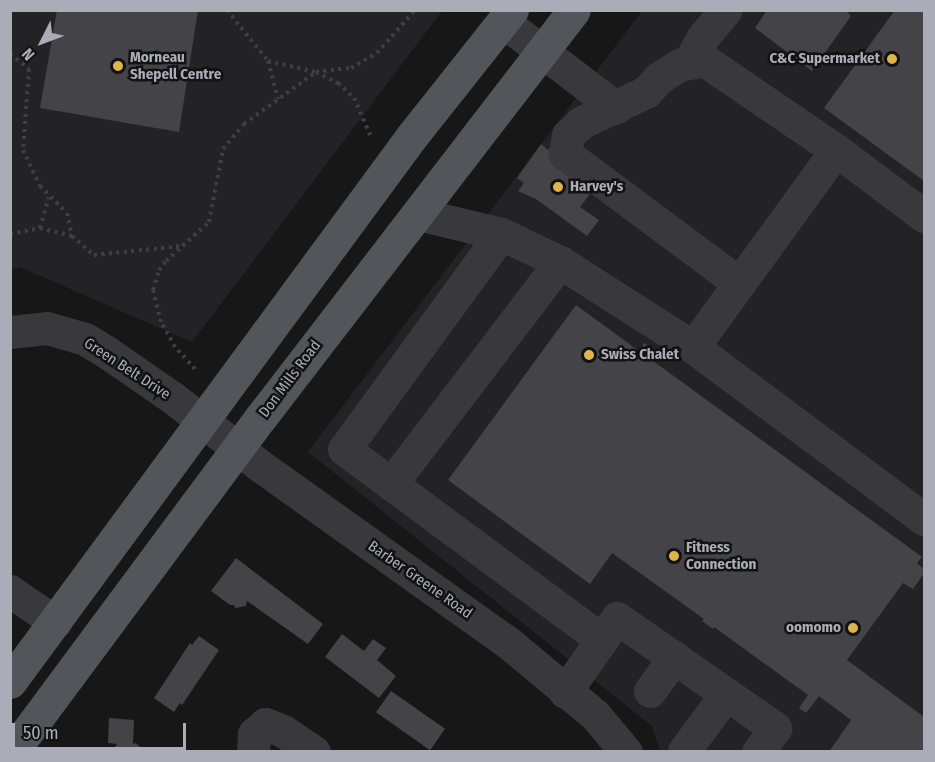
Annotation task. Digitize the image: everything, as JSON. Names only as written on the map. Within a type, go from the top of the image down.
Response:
[{"type":"main road","name":"Don Mills Road","points":[[12,752],[237,449],[544,53],[574,10]]},
{"type":"main road","points":[[10,682],[412,136],[508,16]]},
{"type":"street","points":[[690,62],[703,37],[726,10]]},
{"type":"street","points":[[508,16],[544,53],[616,108]]},
{"type":"street","points":[[739,283],[565,154],[567,135],[582,122],[616,108],[645,92],[659,78],[679,65],[704,60],[836,150],[924,216]]},
{"type":"street","points":[[693,347],[836,150]]},
{"type":"street","points":[[418,214],[501,234],[560,262],[693,347],[924,519]]},
{"type":"street","points":[[501,234],[344,450],[602,640]]},
{"type":"street","points":[[391,484],[560,262]]},
{"type":"street","name":"Green Belt Drive","points":[[10,332],[47,328],[85,339],[174,398],[201,422]]},
{"type":"street","name":"Barber Greene Road","points":[[201,422],[511,645],[595,715],[626,752]]},
{"type":"street","points":[[10,591],[55,622]]},
{"type":"street","points":[[565,692],[617,618],[775,728],[758,752]]},
{"type":"street","points":[[650,691],[674,657]]},
{"type":"street","points":[[684,752],[726,694]]},
{"type":"street","points":[[253,752],[254,734],[265,724],[283,731],[307,750]]},
{"type":"path","points":[[227,10],[268,61],[278,99]]},
{"type":"path","points":[[195,369],[175,347],[161,322],[153,290],[159,270],[209,222],[224,149],[244,124],[316,72],[351,68],[377,53],[415,10]]},
{"type":"path","points":[[10,54],[29,69],[23,150],[40,186],[68,213],[72,236]]},
{"type":"path","points":[[268,61],[316,72],[338,82],[354,98],[370,137]]},
{"type":"path","points":[[40,228],[50,197]]},
{"type":"path","points":[[10,234],[40,228],[72,236],[94,255],[182,246]]},
{"type":"shaded area","points":[[11,11],[442,11],[192,342],[20,267],[11,270]]},
{"type":"shaded area","points":[[642,11],[924,11],[924,751],[660,751],[652,726],[308,452]]},
{"type":"building","name":"Morneau Shepell Centre","points":[[57,10],[198,10],[179,132],[40,108]]},
{"type":"building","points":[[767,10],[850,10],[848,13],[851,16],[812,71],[755,28]]},
{"type":"building","name":"C&C Supermarket","points":[[895,10],[924,10],[924,181],[824,108]]},
{"type":"building","name":"Harvey's","points":[[541,144],[548,150],[552,145],[600,181],[580,207],[599,220],[587,236],[536,199],[518,191],[524,183],[517,178]]},
{"type":"building","points":[[576,305],[639,351],[644,343],[651,348],[645,355],[922,557],[917,563],[924,569],[924,573],[913,589],[903,583],[847,660],[924,717],[924,752],[829,752],[851,720],[819,696],[806,713],[799,708],[808,695],[714,627],[713,629],[702,621],[704,619],[612,553],[590,584],[448,480]]},
{"type":"building","points":[[236,558],[323,624],[308,644],[247,601],[246,606],[235,608],[234,605],[230,605],[211,591]]},
{"type":"building","points":[[342,634],[364,651],[373,639],[386,648],[377,660],[396,676],[379,698],[325,657]]},
{"type":"building","points":[[199,636],[219,650],[182,705],[180,703],[174,712],[154,698],[190,643],[192,645]]},
{"type":"building","points":[[391,691],[445,729],[430,750],[376,712]]},
{"type":"building","points":[[109,718],[134,720],[133,744],[136,743],[145,752],[112,752],[117,744],[108,743]]},
{"type":"place","name":"C&C Supermarket","points":[[892,59]]},
{"type":"place","name":"Morneau Shepell Centre","points":[[118,66]]},
{"type":"place","name":"Harvey's","points":[[558,187]]},
{"type":"place","name":"Swiss Chalet","points":[[589,355]]},
{"type":"place","name":"Fitness Connection","points":[[674,556]]},
{"type":"place","name":"oomomo","points":[[853,628]]}]
